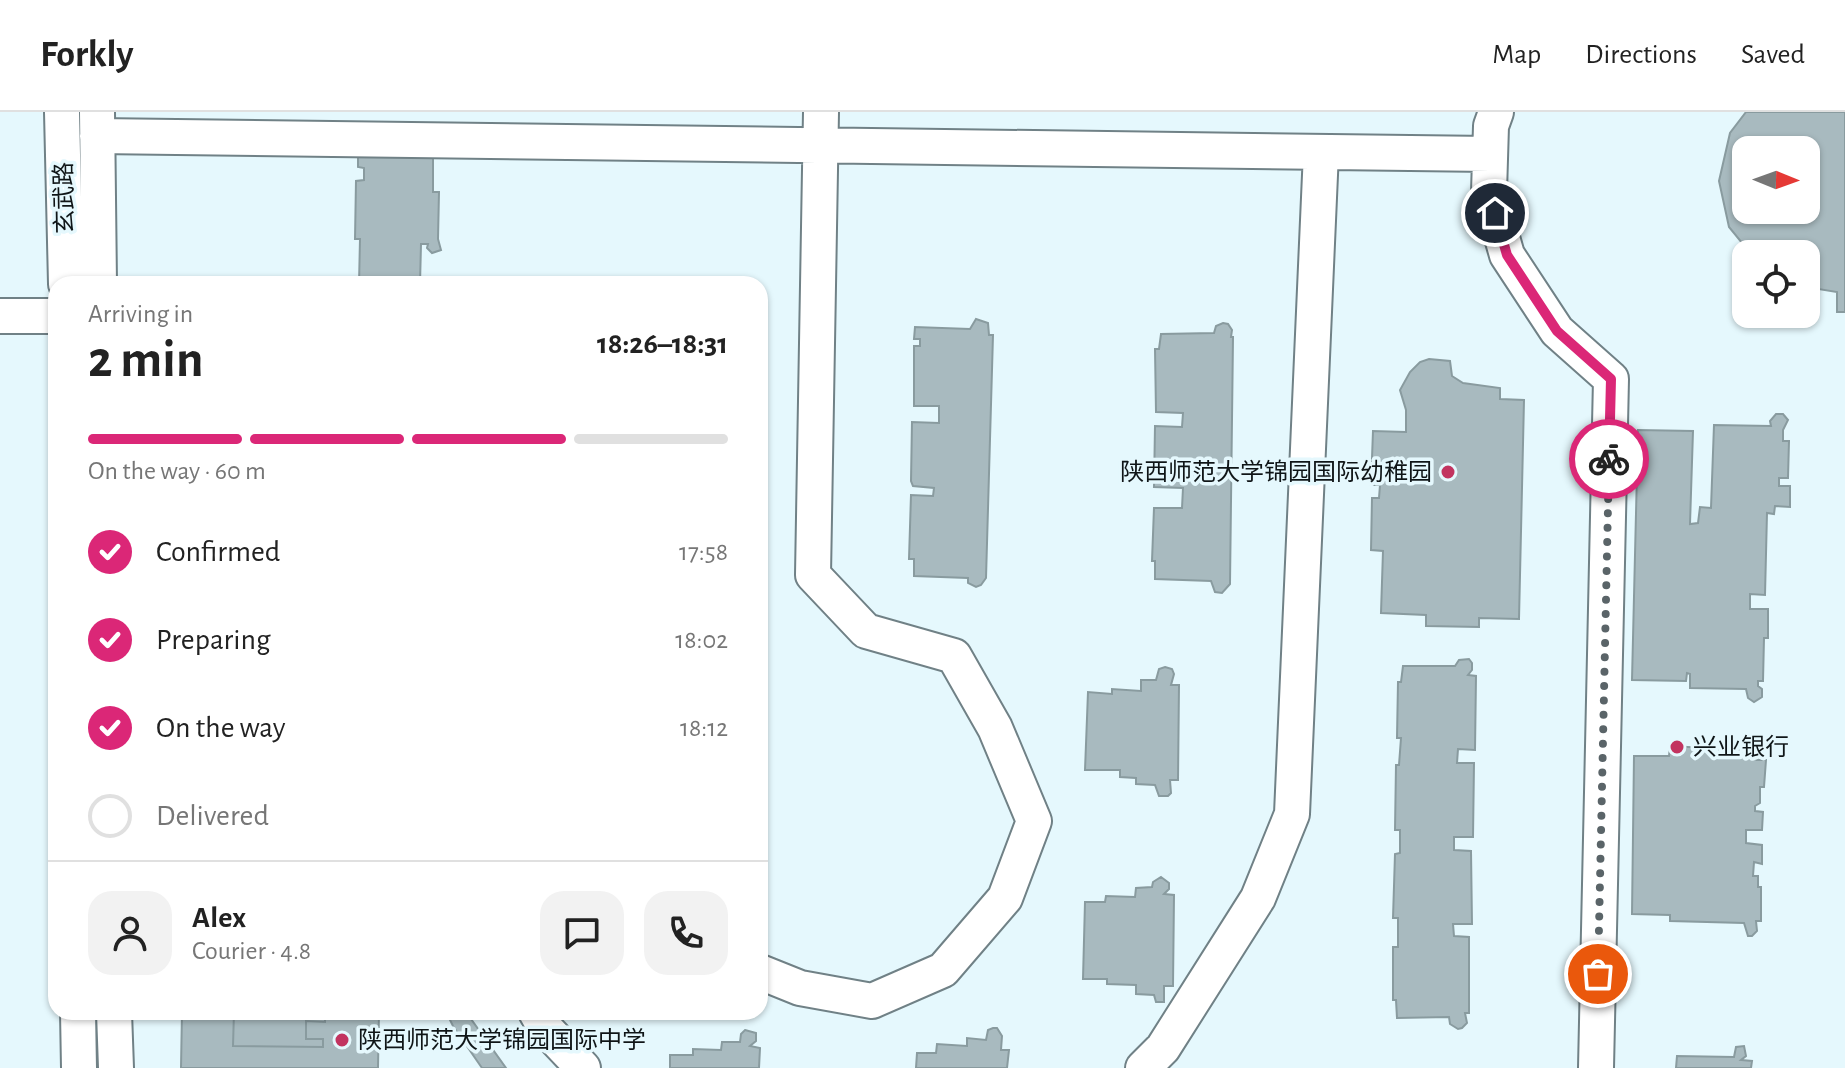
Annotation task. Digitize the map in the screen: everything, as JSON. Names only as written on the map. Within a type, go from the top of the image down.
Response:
[{"type":"street","name":"玄武路","points":[[62,112],[66,276]]},
{"type":"street","points":[[1496,112],[1491,126],[1489,192],[1507,255],[1557,331],[1611,379],[1596,1068]]},
{"type":"street","name":"玄武路","points":[[97,124],[99,276]]},
{"type":"street","points":[[97,124],[820,129],[1321,152],[1490,154]]},
{"type":"street","points":[[768,975],[800,988],[872,1001],[943,970],[1005,898],[1034,821],[995,728],[954,656],[866,631],[813,575],[820,129]]},
{"type":"street","points":[[1143,1068],[1163,1048],[1258,898],[1292,814],[1321,152]]},
{"type":"street","points":[[0,316],[48,316]]},
{"type":"street","points":[[78,1020],[79,1068]]},
{"type":"street","points":[[114,1020],[116,1068]]},
{"type":"street","points":[[540,1020],[583,1068]]},
{"type":"building","points":[[1746,112],[1845,112],[1845,312],[1837,312],[1837,292],[1820,289],[1820,240],[1740,240],[1729,227],[1719,181],[1730,133]]},
{"type":"building","points":[[433,133],[433,192],[439,192],[438,239],[441,250],[432,253],[427,248],[428,244],[421,244],[420,276],[359,276],[360,239],[355,239],[356,181],[364,180],[364,168],[358,167],[358,135]]},
{"type":"building","points":[[976,319],[988,323],[989,335],[993,335],[986,578],[976,587],[968,583],[968,578],[914,576],[914,559],[909,559],[911,495],[933,496],[934,488],[913,486],[911,481],[912,422],[939,423],[939,406],[914,406],[914,346],[920,346],[920,339],[914,339],[915,327],[970,329]]},
{"type":"building","points":[[1228,324],[1233,337],[1230,584],[1222,593],[1215,592],[1211,581],[1155,579],[1155,561],[1152,561],[1154,508],[1182,508],[1183,488],[1154,487],[1155,426],[1182,427],[1183,413],[1156,412],[1155,349],[1159,349],[1161,334],[1214,333],[1216,326]]},
{"type":"building","points":[[1429,359],[1450,361],[1452,376],[1463,383],[1500,388],[1500,399],[1524,400],[1519,619],[1479,618],[1479,627],[1426,626],[1426,615],[1381,613],[1383,551],[1371,550],[1372,498],[1379,498],[1380,485],[1371,485],[1373,431],[1406,432],[1406,410],[1400,390],[1410,372],[1420,362]]},
{"type":"building","points":[[1776,414],[1783,414],[1788,420],[1783,430],[1783,441],[1789,441],[1788,478],[1779,478],[1779,486],[1790,486],[1790,507],[1775,506],[1774,514],[1767,513],[1765,595],[1750,594],[1750,609],[1768,609],[1763,681],[1758,681],[1762,697],[1754,702],[1748,698],[1746,689],[1690,688],[1690,674],[1687,673],[1686,681],[1632,680],[1638,430],[1693,431],[1690,524],[1698,523],[1700,507],[1711,508],[1714,425],[1771,426],[1770,421]]},
{"type":"building","points":[[1469,659],[1472,670],[1468,675],[1476,676],[1475,750],[1458,749],[1457,763],[1474,763],[1473,837],[1454,837],[1454,850],[1471,851],[1472,924],[1453,924],[1454,936],[1469,937],[1469,1013],[1465,1013],[1467,1023],[1458,1029],[1450,1024],[1449,1017],[1397,1018],[1396,1000],[1393,1000],[1393,947],[1398,947],[1398,918],[1393,918],[1395,854],[1400,853],[1400,830],[1395,830],[1396,765],[1399,765],[1401,738],[1397,738],[1398,682],[1401,682],[1403,666],[1455,666],[1459,660]]},
{"type":"building","points":[[1159,669],[1172,669],[1174,674],[1171,685],[1179,685],[1178,780],[1170,780],[1171,793],[1159,796],[1155,785],[1136,784],[1136,778],[1120,777],[1120,770],[1085,770],[1088,692],[1112,694],[1112,689],[1141,691],[1141,680],[1156,680]]},
{"type":"building","points":[[1753,739],[1762,750],[1757,760],[1766,760],[1764,787],[1760,787],[1760,803],[1755,806],[1755,811],[1763,812],[1762,830],[1746,830],[1746,843],[1762,845],[1762,864],[1754,862],[1753,876],[1758,876],[1758,887],[1761,887],[1761,921],[1756,921],[1757,931],[1748,936],[1744,923],[1670,921],[1670,915],[1632,914],[1634,756],[1669,756],[1670,746],[1744,750],[1744,745]]},
{"type":"building","points":[[1161,877],[1169,883],[1169,889],[1164,894],[1174,895],[1173,986],[1164,986],[1164,1002],[1156,1002],[1154,995],[1136,994],[1136,985],[1107,984],[1107,979],[1083,979],[1085,902],[1105,902],[1106,896],[1135,897],[1136,888],[1152,887],[1153,882]]},
{"type":"building","points":[[182,1020],[234,1020],[233,1046],[323,1047],[323,1039],[306,1039],[306,1021],[379,1020],[378,1068],[181,1068]]},
{"type":"building","points":[[234,1020],[325,1020],[306,1021],[306,1039],[323,1039],[323,1047],[233,1046]]},
{"type":"building","points":[[450,1020],[472,1020],[506,1068],[482,1068]]},
{"type":"building","points":[[997,1028],[1002,1036],[1001,1050],[1009,1050],[1007,1068],[916,1068],[917,1053],[936,1053],[937,1044],[967,1046],[967,1038],[986,1040],[988,1030]]},
{"type":"building","points":[[745,1030],[756,1033],[756,1041],[750,1046],[760,1048],[759,1068],[670,1068],[670,1055],[693,1055],[693,1049],[721,1050],[722,1042],[740,1042]]},
{"type":"building","points":[[1744,1046],[1746,1056],[1741,1060],[1752,1061],[1751,1068],[1676,1068],[1677,1056],[1734,1057],[1736,1047]]},
{"type":"way so far","points":[[1598,974],[1609,459]]},
{"type":"place","name":"陕西师范大学锦园国际幼稚园","points":[[1448,472]]},
{"type":"place","name":"兴业银行","points":[[1677,747]]},
{"type":"place","name":"陕西师范大学锦园国际中学","points":[[342,1040]]},
{"type":"route","points":[[1495,213],[1507,255],[1557,331],[1611,379],[1609,459]]}]
